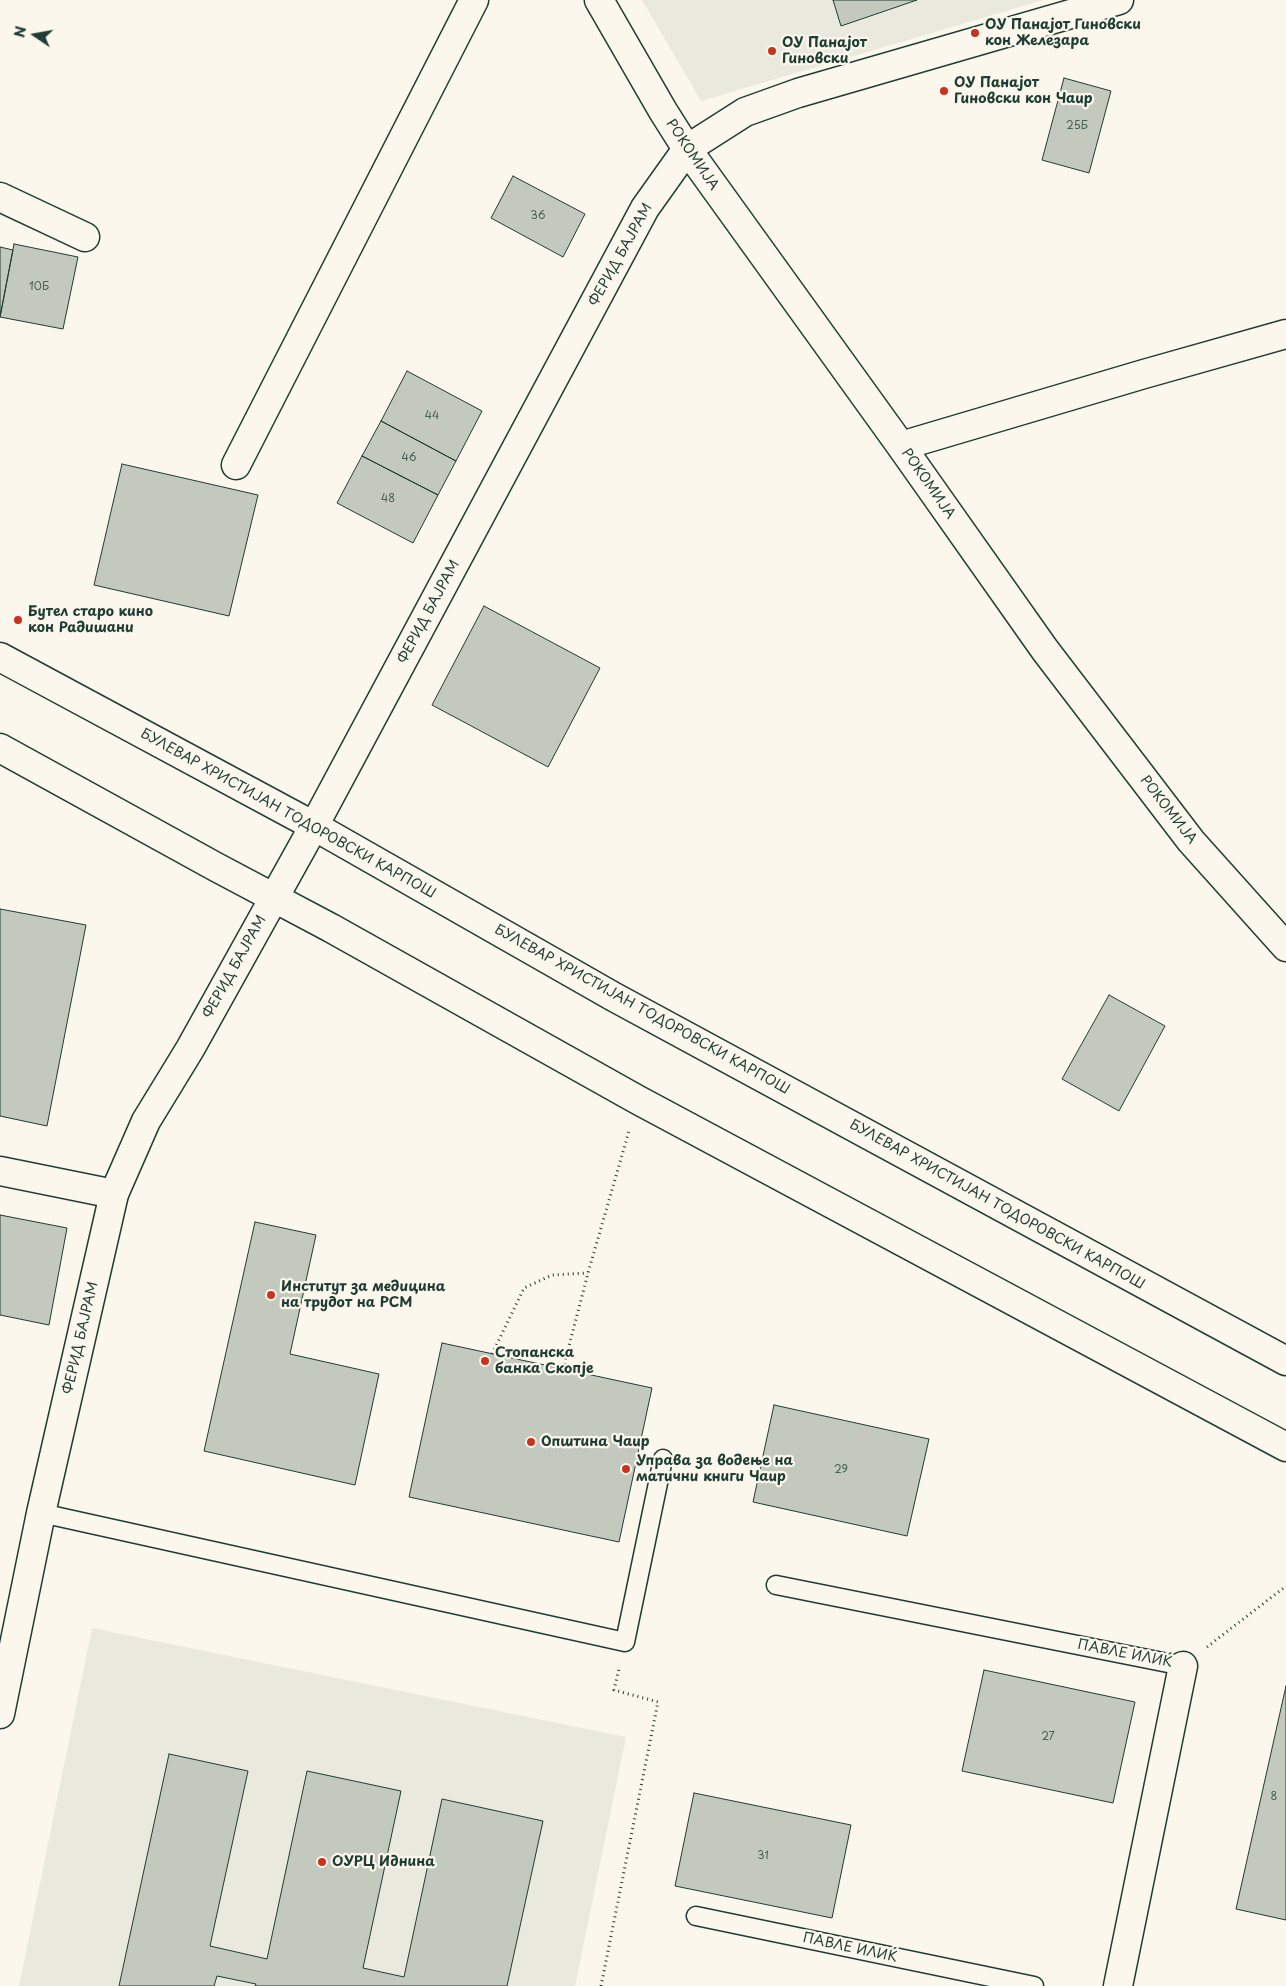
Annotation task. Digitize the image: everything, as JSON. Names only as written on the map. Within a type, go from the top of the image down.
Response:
[{"type":"street","points":[[236,464],[474,0]]},
{"type":"street","name":"РОКОМИЈА","points":[[600,0],[663,111],[687,149],[1045,650],[1191,840],[1286,947]]},
{"type":"street","name":"ФЕРИД БАЈРАМ","points":[[0,1714],[41,1513],[114,1194],[146,1121],[190,1049],[314,826],[645,208],[687,149],[745,112],[798,93],[1119,0]]},
{"type":"street","points":[[0,197],[85,237]]},
{"type":"street","points":[[901,446],[1286,334]]},
{"type":"street","name":"БУЛЕВАР ХРИСТИЈАН ТОДОРОВСКИ КАРПОШ","points":[[0,657],[314,826],[614,997],[1286,1361]]},
{"type":"street","points":[[0,748],[274,897],[638,1100],[1286,1447]]},
{"type":"street","points":[[0,1171],[114,1194]]},
{"type":"street","name":"ПАВЛЕ ИЛИЌ","points":[[1118,1986],[1183,1666]]},
{"type":"lane","points":[[41,1513],[625,1642],[663,1459]]},
{"type":"lane","name":"ПАВЛЕ ИЛИЌ","points":[[776,1585],[1183,1666]]},
{"type":"lane","name":"ПАВЛЕ ИЛИЌ","points":[[696,1916],[1034,1986]]},
{"type":"path","points":[[563,1369],[588,1273],[638,1100]]},
{"type":"path","points":[[492,1354],[524,1288],[552,1275],[588,1273]]},
{"type":"path","points":[[1183,1666],[1286,1586]]},
{"type":"path","points":[[601,1986],[658,1702],[614,1690],[625,1642]]},
{"type":"shaded area","name":"ОУ Панајот Гиновски","points":[[642,0],[1044,0],[701,101]]},
{"type":"shaded area","name":"ОУРЦ Иднина","points":[[92,1628],[626,1737],[575,1986],[19,1986]]},
{"type":"building","points":[[833,0],[917,0],[841,26]]},
{"type":"building","points":[[1064,78],[1111,91],[1089,173],[1042,160]]},
{"type":"building","points":[[513,176],[585,214],[563,257],[491,218]]},
{"type":"building","points":[[14,244],[78,257],[63,329],[0,317]]},
{"type":"building","points":[[0,247],[13,250],[0,317]]},
{"type":"building","points":[[407,371],[482,411],[456,461],[381,421]]},
{"type":"building","points":[[381,421],[456,461],[438,495],[362,456]]},
{"type":"building","points":[[362,456],[438,495],[413,543],[337,503]]},
{"type":"building","points":[[122,464],[258,495],[229,616],[94,585]]},
{"type":"building","points":[[484,606],[600,668],[548,767],[432,705]]},
{"type":"building","points":[[0,909],[86,925],[47,1126],[0,1116]]},
{"type":"building","points":[[1109,995],[1165,1026],[1119,1111],[1062,1079]]},
{"type":"building","points":[[0,1215],[67,1228],[49,1325],[0,1315]]},
{"type":"building","name":"Институт за медицина на трудот на РСМ","points":[[255,1222],[316,1235],[290,1354],[379,1374],[355,1485],[204,1451]]},
{"type":"building","name":"Општина Чаир","points":[[442,1343],[652,1388],[619,1542],[409,1497]]},
{"type":"building","points":[[774,1405],[929,1439],[907,1536],[753,1502]]},
{"type":"building","points":[[984,1670],[1135,1702],[1113,1803],[962,1771]]},
{"type":"building","points":[[1286,1686],[1286,1920],[1236,1909]]},
{"type":"building","points":[[169,1754],[248,1771],[210,1946],[267,1959],[307,1771],[401,1791],[363,1968],[404,1977],[442,1799],[543,1821],[507,1986],[255,1986],[256,1984],[217,1976],[214,1986],[119,1986]]},
{"type":"building","points":[[694,1793],[851,1825],[832,1918],[675,1886]]},
{"type":"place","name":"ОУ Панајот Гиновски кон Железара","points":[[975,33]]},
{"type":"place","name":"ОУ Панајот Гиновски","points":[[772,51]]},
{"type":"place","name":"ОУ Панајот Гиновски кон Чаир","points":[[944,91]]},
{"type":"place","name":"Бутел старо кино кон Радишани","points":[[18,620]]},
{"type":"place","name":"Институт за медицина на трудот на РСМ","points":[[271,1295]]},
{"type":"place","name":"Стопанска банка Скопје","points":[[485,1361]]},
{"type":"place","name":"Општина Чаир","points":[[531,1442]]},
{"type":"place","name":"Управа за водење на матични книги Чаир","points":[[626,1469]]},
{"type":"place","name":"ОУРЦ Иднина","points":[[322,1862]]}]
